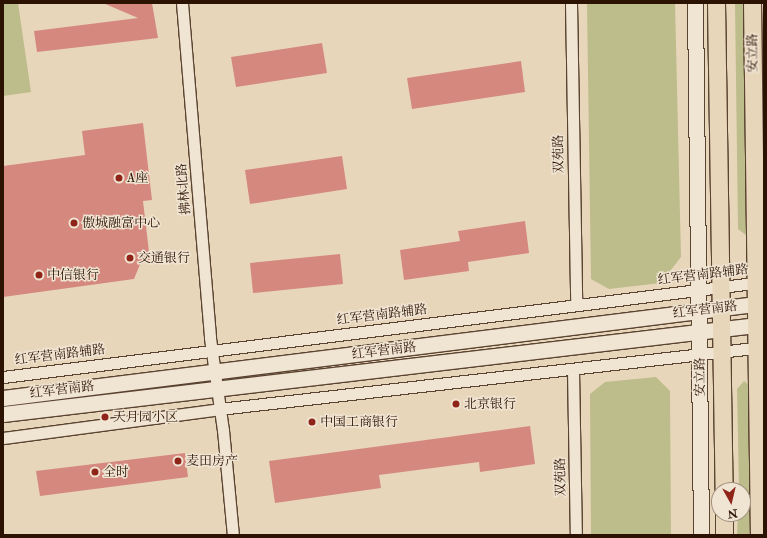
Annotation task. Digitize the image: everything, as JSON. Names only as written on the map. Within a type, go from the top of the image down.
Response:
[{"type":"main road","name":"安立路","points":[[695,3],[701,535]]},
{"type":"main road","name":"安立路","points":[[716,3],[724,482]]},
{"type":"main road","name":"安立路","points":[[752,3],[760,325],[759,535]]},
{"type":"main road","name":"红军营南路","points":[[3,398],[759,303]]},
{"type":"main road","name":"红军营南路","points":[[3,414],[760,325]]},
{"type":"main road","points":[[724,522],[724,535]]},
{"type":"street","name":"拂林北路","points":[[182,3],[212,350],[233,535]]},
{"type":"street","name":"双苑路","points":[[571,3],[576,304]]},
{"type":"street","name":"红军营南路辅路","points":[[3,377],[576,304],[759,283]]},
{"type":"street","points":[[3,438],[219,409],[573,370],[760,347]]},
{"type":"street","name":"双苑路","points":[[573,370],[576,535]]},
{"type":"shaded area","points":[[3,3],[18,3],[31,92],[3,96]]},
{"type":"shaded area","points":[[587,3],[675,3],[681,257],[661,283],[609,289],[591,279]]},
{"type":"shaded area","points":[[735,3],[756,3],[747,236],[738,229]]},
{"type":"shaded area","points":[[656,377],[670,391],[671,535],[591,535],[590,394],[605,382]]},
{"type":"shaded area","points":[[744,381],[752,387],[754,535],[737,535],[738,522],[751,522],[751,482],[739,482],[737,389]]},
{"type":"building","points":[[103,3],[152,3],[158,38],[37,52],[34,31],[138,18]]},
{"type":"building","points":[[322,43],[327,73],[236,87],[231,57]]},
{"type":"building","points":[[521,61],[525,92],[412,109],[407,78]]},
{"type":"building","name":"傲城融富中心","points":[[143,123],[152,200],[143,201],[150,260],[141,262],[134,279],[3,297],[3,166],[85,155],[82,131]]},
{"type":"building","points":[[342,156],[347,189],[250,204],[245,170]]},
{"type":"building","points":[[525,221],[529,253],[468,262],[469,271],[404,280],[400,250],[460,241],[458,231]]},
{"type":"building","points":[[340,254],[343,284],[253,293],[250,263]]},
{"type":"building","points":[[530,426],[535,464],[480,472],[479,462],[379,475],[381,488],[275,503],[269,461]]},
{"type":"building","points":[[185,453],[188,477],[40,496],[36,471]]},
{"type":"place","name":"A座","points":[[119,178]]},
{"type":"place","name":"傲城融富中心","points":[[74,223]]},
{"type":"place","name":"交通银行","points":[[130,258]]},
{"type":"place","name":"中信银行","points":[[39,275]]},
{"type":"place","name":"北京银行","points":[[456,404]]},
{"type":"place","name":"天月园小区","points":[[105,417]]},
{"type":"place","name":"中国工商银行","points":[[312,422]]},
{"type":"place","name":"麦田房产","points":[[178,461]]},
{"type":"place","name":"全时","points":[[95,472]]}]
